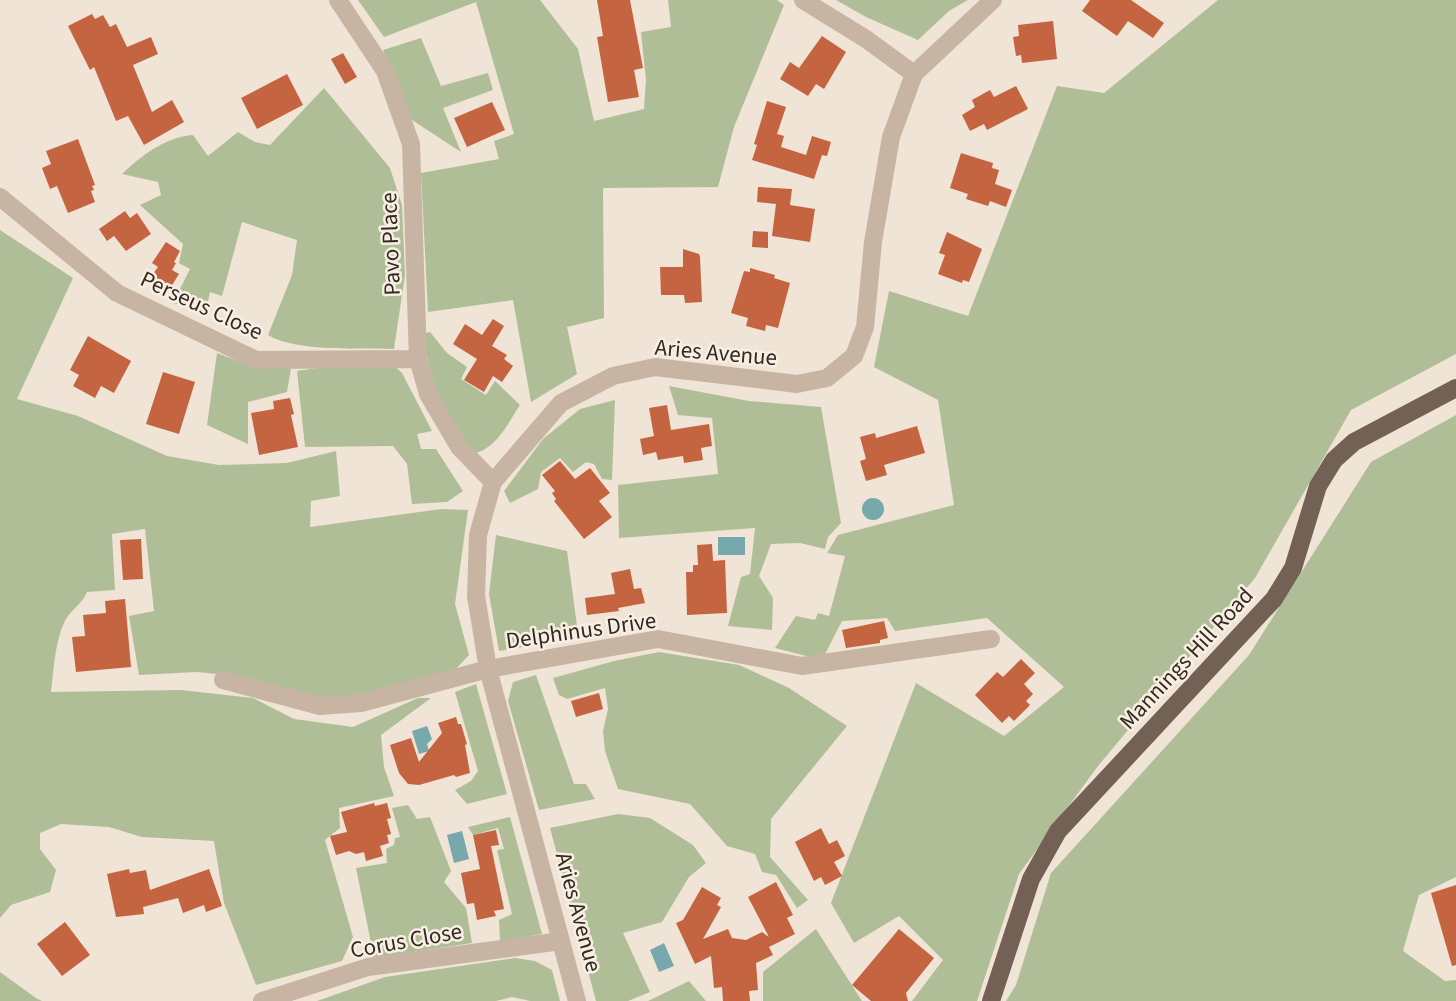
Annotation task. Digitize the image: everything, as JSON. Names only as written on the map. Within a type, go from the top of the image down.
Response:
[{"type":"main road","name":"Mannings Hill Road","points":[[991,1001],[1031,879],[1058,831],[1274,599],[1293,568],[1318,486],[1334,460],[1353,442],[1456,388]]},
{"type":"street","name":"Pavo Place","points":[[338,0],[386,71],[411,144],[418,359],[428,394],[459,447],[493,482]]},
{"type":"street","points":[[803,0],[866,39],[914,74]]},
{"type":"street","name":"Aries Avenue","points":[[577,1001],[488,669],[476,596],[478,535],[493,482],[561,403],[613,376],[655,367],[797,384],[827,378],[854,356],[865,327],[873,242],[891,137],[914,74],[993,0]]},
{"type":"street","name":"Perseus Close","points":[[0,197],[117,293],[256,360],[418,359]]},
{"type":"street","name":"Delphinus Drive","points":[[223,680],[320,706],[361,704],[488,669],[658,639],[802,666],[991,639]]},
{"type":"street","name":"Corus Close","points":[[262,1001],[368,967],[561,941]]},
{"type":"green space","points":[[358,0],[540,0],[578,49],[594,121],[644,109],[646,80],[641,32],[671,27],[668,0],[777,0],[784,5],[734,127],[718,187],[603,188],[604,318],[567,327],[577,374],[531,402],[513,300],[428,312],[421,173],[499,159],[494,141],[514,134],[476,2],[384,37]]},
{"type":"green space","points":[[836,0],[968,0],[949,11],[918,40],[866,17]]},
{"type":"green space","points":[[1218,0],[1456,0],[1456,354],[1351,410],[1255,578],[1098,766],[1019,874],[977,1001],[912,1001],[943,960],[899,916],[854,943],[831,903],[916,683],[1004,736],[1064,687],[987,618],[895,631],[887,618],[842,621],[822,660],[775,648],[796,616],[815,620],[818,613],[829,616],[845,556],[827,553],[838,535],[954,505],[938,400],[874,367],[889,291],[968,316],[1057,86],[1104,93]]},
{"type":"green space","points":[[421,38],[441,86],[488,73],[493,90],[443,108],[461,152],[412,120],[383,50]]},
{"type":"green space","points":[[324,88],[390,168],[402,205],[405,275],[394,349],[311,347],[268,335],[292,275],[297,240],[242,222],[222,296],[210,292],[206,311],[173,303],[190,269],[179,263],[183,244],[140,205],[161,195],[158,182],[122,174],[154,148],[173,139],[193,135],[208,156],[238,132],[255,142],[270,145]]},
{"type":"green space","points":[[0,230],[73,278],[17,399],[78,416],[167,456],[219,465],[287,463],[336,451],[340,496],[311,501],[310,527],[441,509],[468,510],[455,604],[469,655],[452,673],[355,697],[319,697],[237,676],[197,672],[139,675],[129,616],[154,611],[145,529],[112,534],[115,590],[87,592],[66,619],[59,636],[51,692],[181,690],[253,698],[294,719],[353,727],[418,698],[431,698],[381,735],[384,767],[394,796],[339,808],[340,828],[325,840],[353,937],[342,961],[256,985],[224,903],[214,841],[142,837],[109,827],[61,824],[40,833],[40,849],[56,870],[50,892],[11,905],[0,918]]},
{"type":"green space","points":[[430,332],[447,353],[467,367],[461,379],[486,395],[495,381],[520,405],[501,434],[483,450],[475,453],[466,447],[437,402],[422,334]]},
{"type":"green space","points":[[217,353],[254,367],[291,368],[287,392],[248,402],[248,444],[207,425]]},
{"type":"green space","points":[[391,363],[402,373],[432,431],[417,434],[421,449],[436,449],[463,491],[447,502],[412,504],[407,464],[393,446],[305,447],[297,371],[344,364]]},
{"type":"green space","points":[[669,386],[749,401],[821,407],[841,523],[828,537],[825,549],[800,543],[771,544],[759,576],[773,598],[772,630],[728,626],[741,577],[750,574],[755,528],[619,538],[618,485],[718,474],[712,418],[678,415]]},
{"type":"green space","points":[[615,400],[612,480],[602,479],[594,464],[586,462],[573,472],[560,458],[541,472],[538,489],[510,503],[504,491],[543,439],[580,409]]},
{"type":"green space","points":[[1456,415],[1456,877],[1419,895],[1403,951],[1445,981],[1456,980],[1456,1001],[1006,1001],[1016,985],[1051,873],[1249,655],[1371,462]]},
{"type":"green space","points":[[496,535],[567,551],[577,626],[542,635],[536,645],[499,651],[489,594]]},
{"type":"green space","points":[[659,652],[739,665],[789,688],[847,726],[771,819],[770,857],[808,900],[797,908],[776,875],[762,872],[755,854],[727,846],[690,804],[618,789],[605,751],[603,731],[608,709],[605,688],[567,699],[559,695],[553,678]]},
{"type":"green space","points":[[536,675],[574,784],[586,784],[595,799],[539,810],[508,701],[513,682]]},
{"type":"green space","points":[[476,684],[507,794],[467,804],[455,790],[471,781],[478,771],[455,692]]},
{"type":"green space","points":[[408,805],[417,819],[430,817],[451,871],[444,882],[466,908],[472,943],[374,958],[356,868],[387,863],[386,849],[394,845],[395,838],[400,837],[392,808]]},
{"type":"green space","points":[[618,814],[650,818],[693,845],[706,863],[689,877],[662,922],[623,933],[650,992],[628,1001],[596,1001],[550,828]]},
{"type":"green space","points":[[510,817],[542,934],[500,941],[499,920],[512,914],[497,850],[504,849],[498,828],[473,835],[468,827]]},
{"type":"green space","points":[[816,929],[862,1001],[763,1001],[763,972]]},
{"type":"green space","points":[[515,958],[535,961],[552,970],[560,1001],[530,1001],[512,997],[496,1001],[317,1001],[385,977]]},
{"type":"green space","points":[[0,972],[36,998],[42,1001],[0,1001]]},
{"type":"green space","points":[[689,981],[706,1001],[648,1001]]},
{"type":"water","points":[[873,498],[881,501],[884,509],[881,517],[873,520],[865,517],[862,509],[865,501]]},
{"type":"water","points":[[718,537],[745,537],[745,555],[718,555]]},
{"type":"water","points":[[427,726],[432,739],[427,744],[429,751],[419,754],[412,731]]},
{"type":"water","points":[[462,831],[469,859],[454,863],[447,835]]},
{"type":"water","points":[[664,943],[674,966],[659,972],[650,950]]},
{"type":"building","points":[[597,0],[630,0],[643,68],[634,70],[639,97],[608,102],[597,37],[603,36]]},
{"type":"building","points":[[1090,0],[1131,0],[1164,23],[1153,38],[1128,21],[1117,36],[1082,11]]},
{"type":"building","points":[[92,14],[95,19],[103,15],[110,27],[116,24],[127,47],[151,37],[158,54],[133,65],[152,112],[172,100],[184,122],[144,145],[128,116],[116,121],[94,67],[90,70],[68,26]]},
{"type":"building","points":[[1053,21],[1057,59],[1022,63],[1021,55],[1016,56],[1013,37],[1019,36],[1018,25]]},
{"type":"building","points":[[822,36],[846,52],[824,89],[816,84],[808,96],[780,79],[790,62],[799,68]]},
{"type":"building","points":[[343,53],[357,77],[345,84],[331,59]]},
{"type":"building","points":[[287,74],[303,105],[257,129],[241,98]]},
{"type":"building","points":[[1016,86],[1028,109],[987,130],[984,124],[970,131],[962,115],[975,107],[972,100],[990,90],[994,97]]},
{"type":"building","points":[[767,101],[786,107],[777,134],[784,136],[781,147],[806,155],[812,136],[831,142],[827,156],[822,155],[814,179],[752,160]]},
{"type":"building","points":[[492,102],[505,130],[467,147],[454,118]]},
{"type":"building","points":[[78,139],[95,185],[91,191],[95,202],[68,213],[57,186],[50,189],[42,168],[51,164],[46,151]]},
{"type":"building","points":[[961,153],[993,163],[992,168],[999,170],[995,184],[1012,190],[1006,207],[990,201],[988,206],[966,199],[968,194],[950,188]]},
{"type":"building","points":[[758,187],[792,189],[790,205],[815,209],[810,242],[772,236],[776,204],[757,202]]},
{"type":"building","points":[[125,211],[130,218],[137,213],[151,234],[126,251],[114,236],[107,241],[99,229]]},
{"type":"building","points":[[753,231],[768,232],[768,248],[752,247]]},
{"type":"building","points":[[947,232],[982,249],[969,282],[963,280],[962,283],[938,274],[945,255],[939,253]]},
{"type":"building","points":[[166,242],[180,251],[172,270],[179,274],[169,290],[150,278],[158,267],[152,263]]},
{"type":"building","points":[[683,249],[699,254],[702,302],[685,303],[684,295],[661,295],[660,267],[683,267]]},
{"type":"building","points":[[750,268],[775,275],[774,278],[790,283],[778,328],[766,325],[765,331],[746,326],[748,318],[731,313],[744,271],[750,272]]},
{"type":"building","points":[[493,319],[504,326],[492,346],[507,355],[504,359],[513,366],[502,382],[493,376],[484,392],[464,380],[477,359],[453,344],[465,324],[482,335]]},
{"type":"building","points":[[88,336],[131,361],[114,393],[101,386],[95,398],[73,386],[79,375],[70,370]]},
{"type":"building","points":[[163,372],[195,382],[179,434],[146,424]]},
{"type":"building","points":[[290,398],[298,447],[259,455],[251,413],[274,409],[273,401]]},
{"type":"building","points":[[667,405],[671,430],[709,424],[712,446],[701,448],[703,460],[684,463],[683,456],[658,460],[656,452],[643,455],[640,439],[654,436],[649,408]]},
{"type":"building","points":[[917,426],[925,453],[884,465],[887,475],[866,481],[860,461],[866,459],[860,437],[875,433],[876,438]]},
{"type":"building","points":[[560,461],[575,479],[590,468],[610,493],[599,501],[612,517],[584,539],[554,501],[556,499],[552,493],[555,491],[542,475]]},
{"type":"building","points":[[141,539],[143,579],[123,580],[120,540]]},
{"type":"building","points":[[712,544],[713,561],[725,560],[727,613],[687,615],[686,572],[693,572],[693,565],[698,565],[697,545]]},
{"type":"building","points":[[630,569],[634,589],[641,588],[645,603],[618,608],[619,611],[587,615],[585,598],[615,594],[611,573]]},
{"type":"building","points":[[125,599],[131,667],[76,672],[72,637],[85,636],[83,615],[106,613],[105,601]]},
{"type":"building","points":[[884,621],[888,638],[880,640],[880,643],[846,648],[842,630]]},
{"type":"building","points":[[1021,659],[1035,673],[1024,684],[1033,694],[1026,701],[1030,705],[1014,721],[1009,716],[1002,723],[975,695],[997,672],[1003,677]]},
{"type":"building","points":[[599,693],[603,709],[576,717],[571,701]]},
{"type":"building","points":[[456,717],[467,744],[470,773],[419,785],[408,784],[399,773],[390,745],[411,738],[419,762],[442,733],[438,723]]},
{"type":"building","points":[[374,803],[375,806],[387,803],[391,818],[387,819],[391,834],[387,835],[389,843],[380,846],[383,856],[366,861],[364,852],[356,854],[349,851],[336,855],[330,836],[347,832],[341,812]]},
{"type":"building","points":[[821,828],[829,844],[837,840],[845,856],[834,862],[842,876],[825,885],[821,877],[814,881],[795,842]]},
{"type":"building","points":[[496,830],[499,845],[491,846],[504,909],[494,911],[496,916],[477,920],[474,903],[467,904],[461,873],[480,869],[473,835]]},
{"type":"building","points":[[129,869],[130,873],[146,870],[150,890],[209,869],[222,906],[206,912],[204,905],[183,913],[178,898],[143,907],[144,914],[116,917],[107,874]]},
{"type":"building","points":[[776,882],[793,915],[787,918],[795,934],[769,947],[773,955],[756,963],[758,990],[749,991],[750,1001],[723,1001],[722,987],[714,988],[711,956],[695,964],[676,923],[683,920],[702,887],[721,898],[717,905],[721,907],[703,939],[728,929],[732,938],[746,940],[762,932],[769,937],[748,897]]},
{"type":"building","points":[[1456,885],[1456,965],[1452,966],[1431,893]]},
{"type":"building","points":[[65,922],[90,955],[62,976],[37,944]]},
{"type":"building","points":[[899,929],[934,958],[906,993],[908,1001],[871,1001],[852,985]]}]
